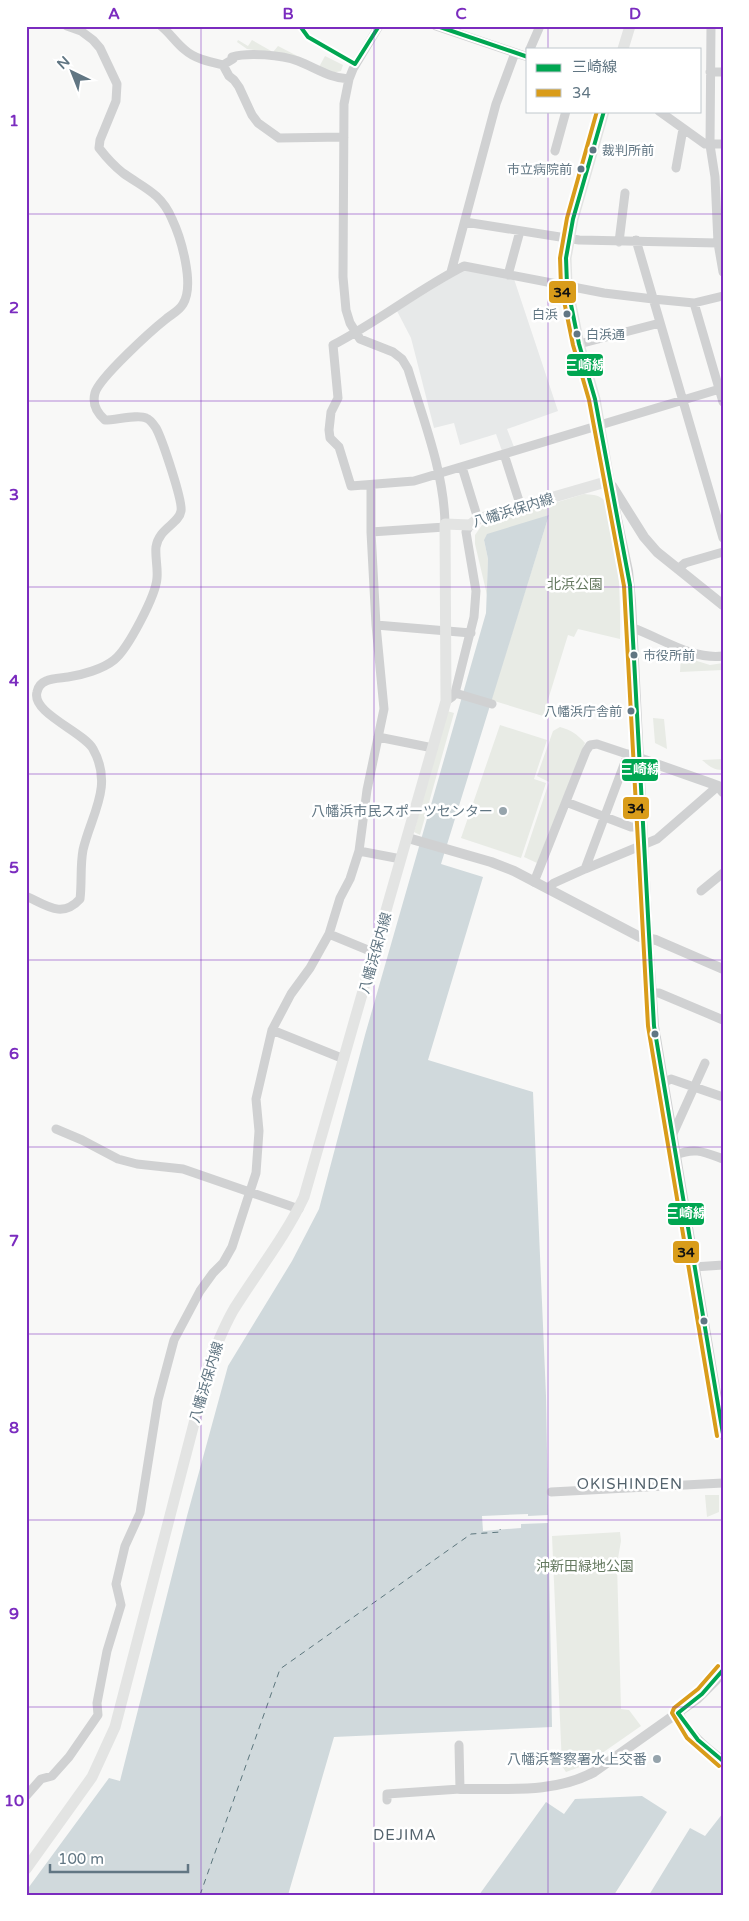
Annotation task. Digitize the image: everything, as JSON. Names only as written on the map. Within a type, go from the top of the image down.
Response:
[{"type":"main road","points":[[623,48],[630,26]]},
{"type":"main road","points":[[604,112],[573,219],[566,258],[567,285],[578,344],[594,399],[609,481]]},
{"type":"main road","name":"八幡浜保内線","points":[[26,1868],[92,1777],[115,1727],[210,1362],[221,1335],[234,1311],[292,1222],[304,1197],[401,859],[413,839],[433,748],[446,701],[444,525],[474,522],[609,481]]},
{"type":"street","points":[[26,896],[54,909],[64,910],[74,905],[80,899],[83,850],[98,808],[102,780],[93,747],[83,737],[50,715],[38,701],[36,694],[39,686],[46,681],[70,677],[104,666],[114,661],[125,649],[154,594],[157,579],[156,547],[161,534],[181,513],[181,500],[156,428],[147,418],[137,416],[118,420],[105,420],[98,414],[95,406],[95,394],[100,382],[154,329],[184,304],[187,275],[184,254],[173,220],[165,205],[155,194],[122,172],[99,148],[100,140],[116,101],[117,84],[100,48],[81,31],[67,26]]},
{"type":"street","points":[[161,26],[185,50],[199,59],[223,65],[233,59],[232,57],[241,54],[277,56],[296,60],[335,78],[349,78]]},
{"type":"street","points":[[371,532],[444,525],[444,500],[439,474],[408,369],[402,359],[393,352],[360,339],[346,310],[344,277],[344,104],[349,78],[358,58],[379,26]]},
{"type":"street","points":[[436,26],[515,52],[526,54]]},
{"type":"street","points":[[531,48],[540,26]]},
{"type":"street","points":[[711,26],[710,145],[715,177],[718,243],[723,272]]},
{"type":"street","points":[[451,272],[496,104],[515,52]]},
{"type":"street","points":[[223,65],[239,88],[258,123],[279,138],[344,137]]},
{"type":"street","points":[[710,72],[723,72]]},
{"type":"street","points":[[555,151],[566,112]]},
{"type":"street","points":[[660,112],[705,144],[723,144]]},
{"type":"street","points":[[676,168],[683,129]]},
{"type":"street","points":[[619,242],[625,193]]},
{"type":"street","points":[[465,222],[570,238],[619,242],[636,240],[718,243]]},
{"type":"street","points":[[508,275],[520,230]]},
{"type":"street","points":[[636,240],[723,538]]},
{"type":"street","points":[[721,389],[414,481],[370,486],[351,486],[339,446],[330,438],[328,430],[331,412],[338,398],[333,345],[356,333],[451,272],[464,266],[604,293],[653,299],[694,303],[723,296]]},
{"type":"street","points":[[694,303],[721,389],[723,402]]},
{"type":"street","points":[[578,344],[660,323]]},
{"type":"street","points":[[504,454],[521,507]]},
{"type":"street","points":[[458,694],[471,633],[476,591],[466,532],[474,522],[462,467]]},
{"type":"street","points":[[609,481],[644,537],[657,552],[723,605]]},
{"type":"street","points":[[609,481],[628,570],[633,628],[654,1026],[694,1267],[720,1403],[723,1435]]},
{"type":"street","points":[[26,1796],[41,1780],[52,1776],[69,1757],[98,1715],[97,1703],[107,1651],[121,1605],[116,1584],[124,1546],[140,1513],[158,1400],[174,1340],[200,1291],[223,1263],[232,1247],[256,1173],[258,1131],[256,1099],[272,1030],[291,994],[310,968],[330,934],[340,898],[350,879],[359,851],[367,790],[384,709],[376,625],[370,486]]},
{"type":"street","points":[[678,569],[685,563],[723,552]]},
{"type":"street","points":[[376,625],[471,633]]},
{"type":"street","points":[[633,628],[699,656],[712,658],[723,656]]},
{"type":"street","points":[[446,701],[458,694],[492,704]]},
{"type":"street","points":[[378,737],[433,748]]},
{"type":"street","points":[[534,882],[586,750],[590,746],[597,744],[721,787]]},
{"type":"street","points":[[585,869],[628,754]]},
{"type":"street","points":[[548,888],[554,883],[585,869],[657,839],[721,787]]},
{"type":"street","points":[[566,802],[631,827],[642,827]]},
{"type":"street","points":[[413,839],[491,862],[548,888],[640,937],[656,940],[723,969]]},
{"type":"street","points":[[359,851],[401,859]]},
{"type":"street","points":[[701,891],[723,873]]},
{"type":"street","points":[[330,934],[375,954]]},
{"type":"street","points":[[652,993],[659,994],[723,1020]]},
{"type":"street","points":[[272,1030],[344,1059]]},
{"type":"street","points":[[672,1136],[705,1063]]},
{"type":"street","points":[[663,1083],[671,1079],[723,1097]]},
{"type":"street","points":[[56,1128],[118,1159],[137,1164],[183,1169],[299,1209]]},
{"type":"street","points":[[676,1156],[687,1151],[700,1150],[723,1158]]},
{"type":"street","points":[[694,1267],[723,1265]]},
{"type":"street","points":[[551,1492],[723,1483]]},
{"type":"street","points":[[386,1800],[386,1794],[460,1789],[535,1787],[578,1780],[594,1772],[697,1699],[723,1670]]},
{"type":"street","points":[[678,1713],[685,1727],[697,1740],[723,1761]]},
{"type":"street","points":[[459,1745],[460,1789]]},
{"type":"shaded area","points":[[465,269],[514,279],[558,411],[507,429],[514,447],[502,451],[496,434],[460,445],[454,423],[434,428],[411,338],[397,311]]},
{"type":"shaded area","points":[[549,515],[441,864],[483,877],[428,1060],[533,1092],[546,1396],[552,1727],[334,1737],[288,1895],[26,1895],[26,1891],[109,1778],[120,1781],[187,1516],[228,1366],[292,1261],[319,1209],[365,1035],[486,613],[488,559],[484,540],[487,534]]},
{"type":"shaded area","points":[[642,1796],[667,1812],[614,1895],[479,1895],[546,1802],[564,1814],[575,1799]]},
{"type":"shaded area","points":[[723,1813],[723,1895],[649,1895],[690,1828],[705,1836]]},
{"type":"green space","points":[[238,40],[248,46],[252,40],[273,52],[278,46],[309,62],[247,49],[237,42]]},
{"type":"green space","points":[[325,56],[343,65],[341,71],[332,73],[319,67]]},
{"type":"green space","name":"北浜公園","points":[[584,494],[596,495],[603,499],[613,524],[618,566],[620,639],[578,629],[574,637],[568,635],[543,716],[491,700],[549,515],[484,540],[488,559],[487,595],[475,544],[475,535],[482,525]]},
{"type":"green space","points":[[681,656],[710,665],[723,663],[723,670],[680,672]]},
{"type":"green space","points":[[447,711],[454,713],[420,835],[414,832]]},
{"type":"green space","points":[[653,718],[664,719],[667,749],[655,743]]},
{"type":"green space","name":"八幡浜市民スポーツセンター","points":[[500,725],[547,740],[534,779],[546,783],[521,858],[461,838]]},
{"type":"green space","points":[[560,727],[574,733],[585,743],[537,863],[524,857],[549,782],[537,776],[553,731]]},
{"type":"green space","points":[[723,759],[723,770],[709,766],[702,760]]},
{"type":"green space","points":[[705,1495],[719,1495],[719,1512],[707,1517]]},
{"type":"green space","name":"沖新田緑地公園","points":[[620,1532],[621,1541],[617,1564],[621,1709],[629,1710],[641,1726],[585,1765],[566,1772],[562,1766],[552,1536]]},
{"type":"pier","points":[[528,1514],[528,1516],[548,1515],[548,1523],[521,1524],[521,1528],[483,1531],[482,1516]]},
{"type":"ferry route","points":[[200,1895],[280,1669],[471,1534],[501,1532],[500,1529]]},
{"type":"transit line","name":"三崎線","points":[[300,26],[308,37],[355,64]]},
{"type":"transit line","name":"三崎線","points":[[355,64],[379,26]]},
{"type":"transit line","name":"三崎線","points":[[437,26],[526,56]]},
{"type":"transit line","name":"34","points":[[597,112],[567,218],[560,258],[561,286],[573,345],[589,400],[624,586],[648,1026],[717,1436]]},
{"type":"transit line","name":"三崎線","points":[[604,112],[573,219],[566,258],[567,285],[579,344],[595,399],[630,585],[654,1026],[723,1434]]},
{"type":"transit line","name":"34","points":[[718,1666],[698,1689],[674,1708],[672,1713],[687,1738],[719,1766]]},
{"type":"transit line","name":"三崎線","points":[[678,1713],[702,1694],[723,1670]]},
{"type":"transit line","name":"三崎線","points":[[678,1713],[698,1740],[723,1761]]},
{"type":"place","name":"裁判所前","points":[[593,150]]},
{"type":"place","name":"市立病院前","points":[[581,169]]},
{"type":"place","name":"白浜","points":[[567,314]]},
{"type":"place","name":"白浜通","points":[[577,334]]},
{"type":"place","name":"市役所前","points":[[634,655]]},
{"type":"place","name":"八幡浜庁舎前","points":[[631,711]]},
{"type":"place","name":"八幡浜市民スポーツセンター","points":[[503,811]]},
{"type":"place","name":"八幡浜警察署水上交番","points":[[657,1759]]},
{"type":"district","name":"OKISHINDEN","points":[[630,1484]]},
{"type":"district","name":"DEJIMA","points":[[405,1835]]}]
